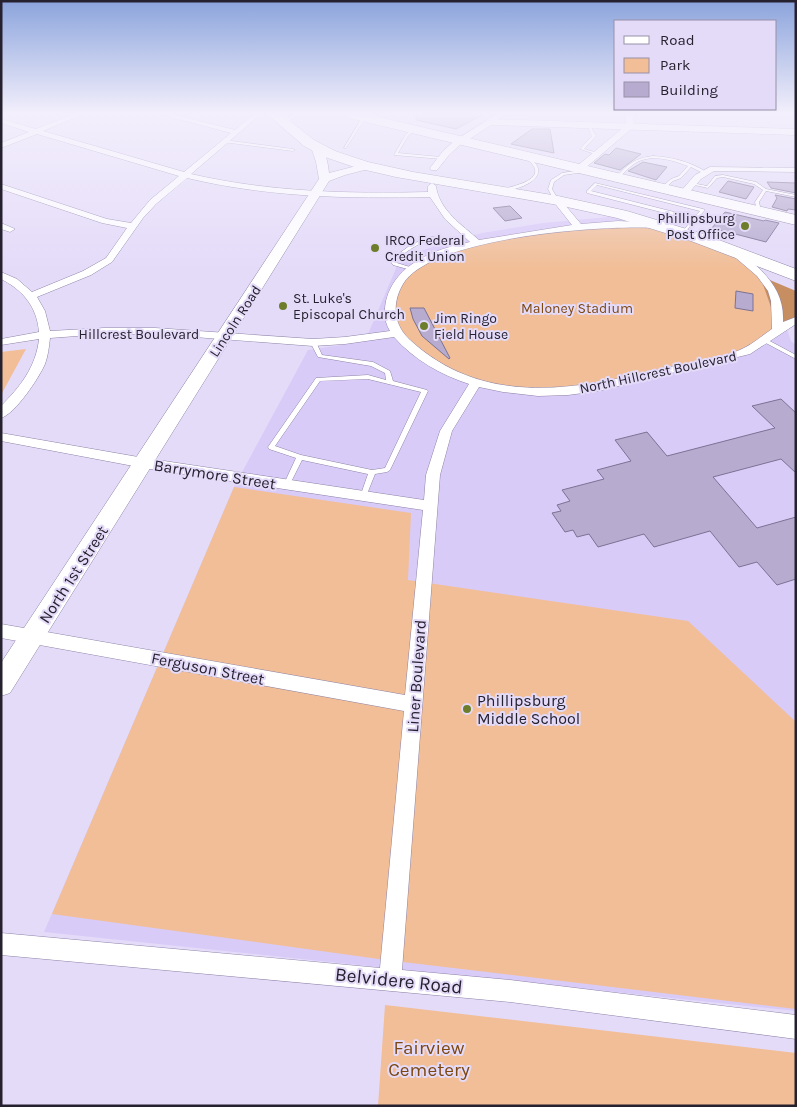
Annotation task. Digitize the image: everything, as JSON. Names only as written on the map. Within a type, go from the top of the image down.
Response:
[{"type":"highway","points":[[368,166],[434,174],[498,190],[612,212],[684,232],[796,276]]},
{"type":"highway","points":[[567,166],[663,188],[688,188],[759,211],[796,220]]},
{"type":"highway","points":[[732,250],[796,268]]},
{"type":"main road","points":[[321,186],[322,166]]},
{"type":"main road","points":[[321,186],[341,172],[368,166]]},
{"type":"main road","name":"Lincoln Road","points":[[144,463],[321,186]]},
{"type":"main road","name":"North 1st Street","points":[[1,685],[144,463]]},
{"type":"street","points":[[155,166],[184,174],[247,186],[321,186],[365,196],[432,194]]},
{"type":"street","points":[[31,296],[102,264],[117,251],[132,226],[153,202],[194,166]]},
{"type":"street","points":[[438,166],[434,174],[432,194],[444,212],[477,243]]},
{"type":"street","points":[[586,170],[589,166]]},
{"type":"street","points":[[688,188],[704,172],[713,169],[796,170]]},
{"type":"street","points":[[1,186],[105,221],[132,226]]},
{"type":"street","points":[[557,201],[578,226]]},
{"type":"street","points":[[396,333],[390,323],[392,299],[398,284],[411,270],[430,258],[455,248],[477,243],[578,226],[612,223],[661,225]]},
{"type":"street","points":[[732,250],[760,274],[773,290],[779,308],[777,328]]},
{"type":"street","points":[[1,275],[18,284],[31,296],[42,311],[46,336],[44,350],[30,379],[1,414]]},
{"type":"street","name":"North Hillcrest Boulevard","points":[[396,333],[414,350],[440,367],[476,382],[497,388],[539,392],[592,388],[746,352],[766,340],[777,328],[796,320]]},
{"type":"street","name":"Hillcrest Boulevard","points":[[1,342],[46,336],[136,331],[313,342],[364,339],[396,333]]},
{"type":"street","name":"Liner Boulevard","points":[[390,979],[433,475],[446,431],[476,382]]},
{"type":"street","name":"Barrymore Street","points":[[1,438],[286,486],[429,506]]},
{"type":"street","name":"Ferguson Street","points":[[1,631],[414,705]]},
{"type":"street","name":"Belvidere Road","points":[[1,944],[510,991],[796,1027]]},
{"type":"lane","points":[[498,190],[520,186],[536,177],[538,172],[534,166]]},
{"type":"lane","points":[[618,177],[630,166]]},
{"type":"lane","points":[[663,188],[672,180],[680,177],[690,166]]},
{"type":"lane","points":[[692,166],[704,172]]},
{"type":"lane","points":[[713,169],[723,176],[755,184],[765,190],[796,196]]},
{"type":"lane","points":[[557,201],[550,189],[550,183],[554,178],[586,170]]},
{"type":"lane","points":[[688,188],[708,187],[716,177],[723,176]]},
{"type":"lane","points":[[684,232],[703,210],[596,184],[588,192],[695,218]]},
{"type":"lane","points":[[759,211],[757,202],[765,190]]},
{"type":"lane","points":[[411,270],[395,264],[392,260],[418,244],[437,238],[442,239],[455,248]]},
{"type":"lane","points":[[766,340],[796,357]]},
{"type":"lane","points":[[313,342],[320,356],[373,364],[388,372],[390,383]]},
{"type":"lane","points":[[368,377],[390,383],[425,391],[387,470],[372,472],[300,457],[271,447],[318,379],[368,377]]},
{"type":"lane","points":[[286,486],[300,457]]},
{"type":"lane","points":[[363,497],[372,472]]},
{"type":"shaded area","name":"Phillipsburg Middle School","points":[[621,217],[670,231],[787,329],[791,341],[796,345],[796,1011],[44,932],[234,487],[308,350],[348,344],[368,334],[397,266],[415,253],[482,233],[543,223]]},
{"type":"shaded area","points":[[760,276],[796,291],[796,319],[777,324]]},
{"type":"green space","name":"Maloney Stadium","points":[[638,224],[716,244],[766,279],[777,328],[746,352],[558,392],[476,382],[427,359],[389,317],[404,276],[445,251],[578,226]]},
{"type":"green space","points":[[26,349],[1,395],[1,352]]},
{"type":"green space","points":[[234,487],[411,513],[408,580],[688,621],[796,722],[796,1009],[386,960],[52,914]]},
{"type":"green space","name":"Fairview Cemetery","points":[[385,1005],[796,1053],[796,1106],[378,1106]]},
{"type":"building","points":[[604,166],[626,166],[620,170]]},
{"type":"building","points":[[637,166],[667,167],[656,180],[628,171]]},
{"type":"building","points":[[728,181],[754,187],[746,199],[719,192]]},
{"type":"building","points":[[767,182],[796,183],[796,193],[771,188]]},
{"type":"building","points":[[775,195],[796,199],[796,210],[788,209],[787,211],[772,207],[777,198]]},
{"type":"building","points":[[510,206],[522,218],[505,221],[493,208]]},
{"type":"building","name":"Phillipsburg Post Office","points":[[725,212],[779,223],[766,242],[712,228]]},
{"type":"building","points":[[736,291],[753,294],[753,311],[735,308]]},
{"type":"building","name":"Jim Ringo Field House","points":[[410,308],[424,308],[449,359],[422,336],[413,319]]},
{"type":"building","points":[[781,399],[796,413],[796,473],[781,459],[713,477],[757,528],[796,517],[796,579],[777,585],[757,562],[739,567],[710,531],[654,547],[644,534],[598,547],[589,534],[577,537],[573,530],[565,532],[552,513],[561,511],[557,505],[570,501],[562,490],[604,479],[597,470],[631,461],[615,440],[647,432],[667,456],[775,428],[752,406]]},
{"type":"place","name":"Phillipsburg Post Office","points":[[745,226]]},
{"type":"place","name":"IRCO Federal Credit Union","points":[[375,248]]},
{"type":"place","name":"St. Luke's Episcopal Church","points":[[283,306]]},
{"type":"place","name":"Jim Ringo Field House","points":[[424,326]]},
{"type":"place","name":"Phillipsburg Middle School","points":[[467,709]]}]
